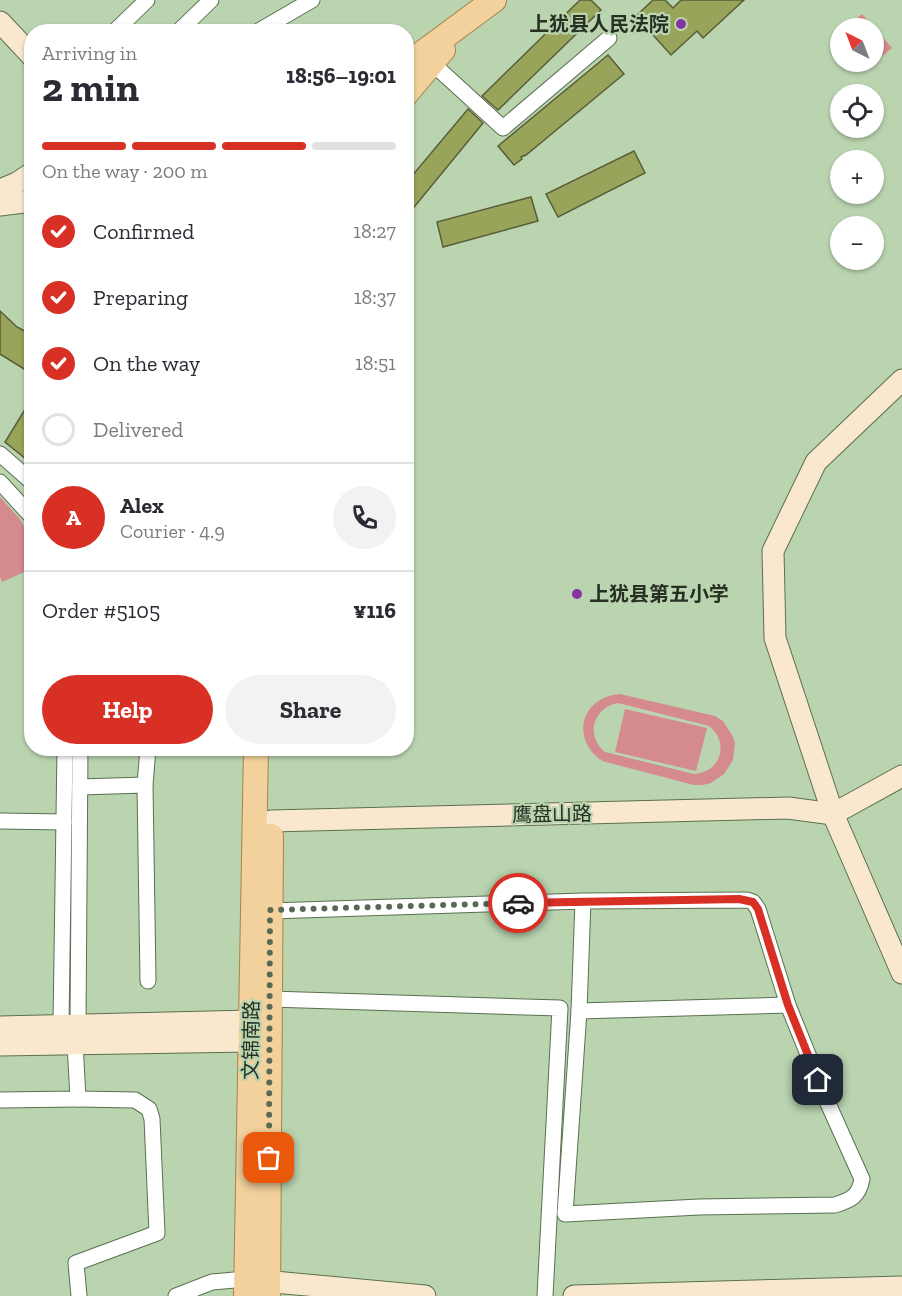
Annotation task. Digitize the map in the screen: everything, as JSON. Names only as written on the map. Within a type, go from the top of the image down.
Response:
[{"type":"main road","points":[[414,41],[455,15],[473,0]]},
{"type":"main road","points":[[414,59],[494,0]]},
{"type":"main road","points":[[414,84],[464,24]]},
{"type":"main road","name":"文锦南路","points":[[256,756],[251,1031],[257,1288]]},
{"type":"main road","name":"文锦南路","points":[[257,1288],[270,999],[272,756]]},
{"type":"street","points":[[122,24],[147,0]]},
{"type":"street","points":[[186,24],[212,0]]},
{"type":"street","points":[[271,24],[312,0]]},
{"type":"street","points":[[0,22],[24,48]]},
{"type":"street","points":[[432,63],[503,128],[609,38]]},
{"type":"street","points":[[0,190],[24,178]]},
{"type":"street","points":[[0,205],[24,202]]},
{"type":"street","points":[[902,380],[816,462],[773,551],[775,638],[833,813],[902,973]]},
{"type":"street","points":[[0,454],[24,475]]},
{"type":"street","points":[[0,482],[24,508]]},
{"type":"street","points":[[65,756],[64,822],[71,1033],[78,1099]]},
{"type":"street","points":[[71,1033],[81,756]]},
{"type":"street","points":[[147,756],[145,785],[148,981]]},
{"type":"street","points":[[833,813],[902,776]]},
{"type":"street","points":[[80,788],[145,785]]},
{"type":"street","name":"鹰盘山路","points":[[271,821],[788,808],[833,813]]},
{"type":"street","points":[[0,821],[64,822]]},
{"type":"street","points":[[270,910],[583,901],[739,899],[753,902],[758,909],[788,1005],[826,1099],[862,1179],[861,1189],[855,1197],[835,1205],[699,1207],[565,1214],[579,1011],[583,901]]},
{"type":"street","points":[[270,999],[560,1008],[545,1296]]},
{"type":"street","points":[[579,1011],[788,1005]]},
{"type":"street","points":[[0,1027],[71,1033],[251,1031]]},
{"type":"street","points":[[0,1045],[71,1033]]},
{"type":"street","points":[[0,1100],[135,1100],[149,1109],[152,1119],[156,1233],[76,1263],[79,1296]]},
{"type":"street","points":[[176,1296],[212,1282],[257,1288],[425,1296]]},
{"type":"street","points":[[574,1296],[902,1287]]},
{"type":"shaded area","points":[[884,39],[892,48],[884,55]]},
{"type":"shaded area","points":[[0,497],[24,526],[24,572],[2,582],[0,576]]},
{"type":"shaded area","points":[[620,694],[715,716],[723,721],[732,735],[735,743],[733,760],[724,774],[711,783],[703,785],[694,785],[602,761],[592,752],[583,731],[584,720],[589,711],[596,703]],"holes":[[[618,703],[709,726],[719,740],[720,756],[711,768],[694,774],[605,752],[595,738],[594,730],[598,716],[603,710]]]},
{"type":"shaded area","points":[[625,709],[707,728],[696,771],[615,752]]},
{"type":"building","points":[[580,0],[591,0],[601,10],[498,110],[482,96]]},
{"type":"building","name":"上犹县人民法院","points":[[653,0],[665,0],[673,8],[681,0],[744,0],[703,38],[697,31],[671,55],[636,16]]},
{"type":"building","points":[[608,55],[624,74],[514,165],[498,146]]},
{"type":"building","points":[[468,109],[483,123],[414,207],[414,173]]},
{"type":"building","points":[[634,151],[645,173],[558,217],[546,194]]},
{"type":"building","points":[[531,197],[538,221],[443,247],[437,222]]},
{"type":"building","points":[[0,311],[24,331],[24,369],[0,354]]},
{"type":"building","points":[[24,411],[24,457],[5,442]]},
{"type":"way so far","points":[[269,1158],[270,910],[518,903]]},
{"type":"place","name":"上犹县人民法院","points":[[681,24]]},
{"type":"place","name":"上犹县第五小学","points":[[577,594]]},
{"type":"route","points":[[518,903],[739,899],[753,902],[758,909],[788,1005],[818,1080]]}]
